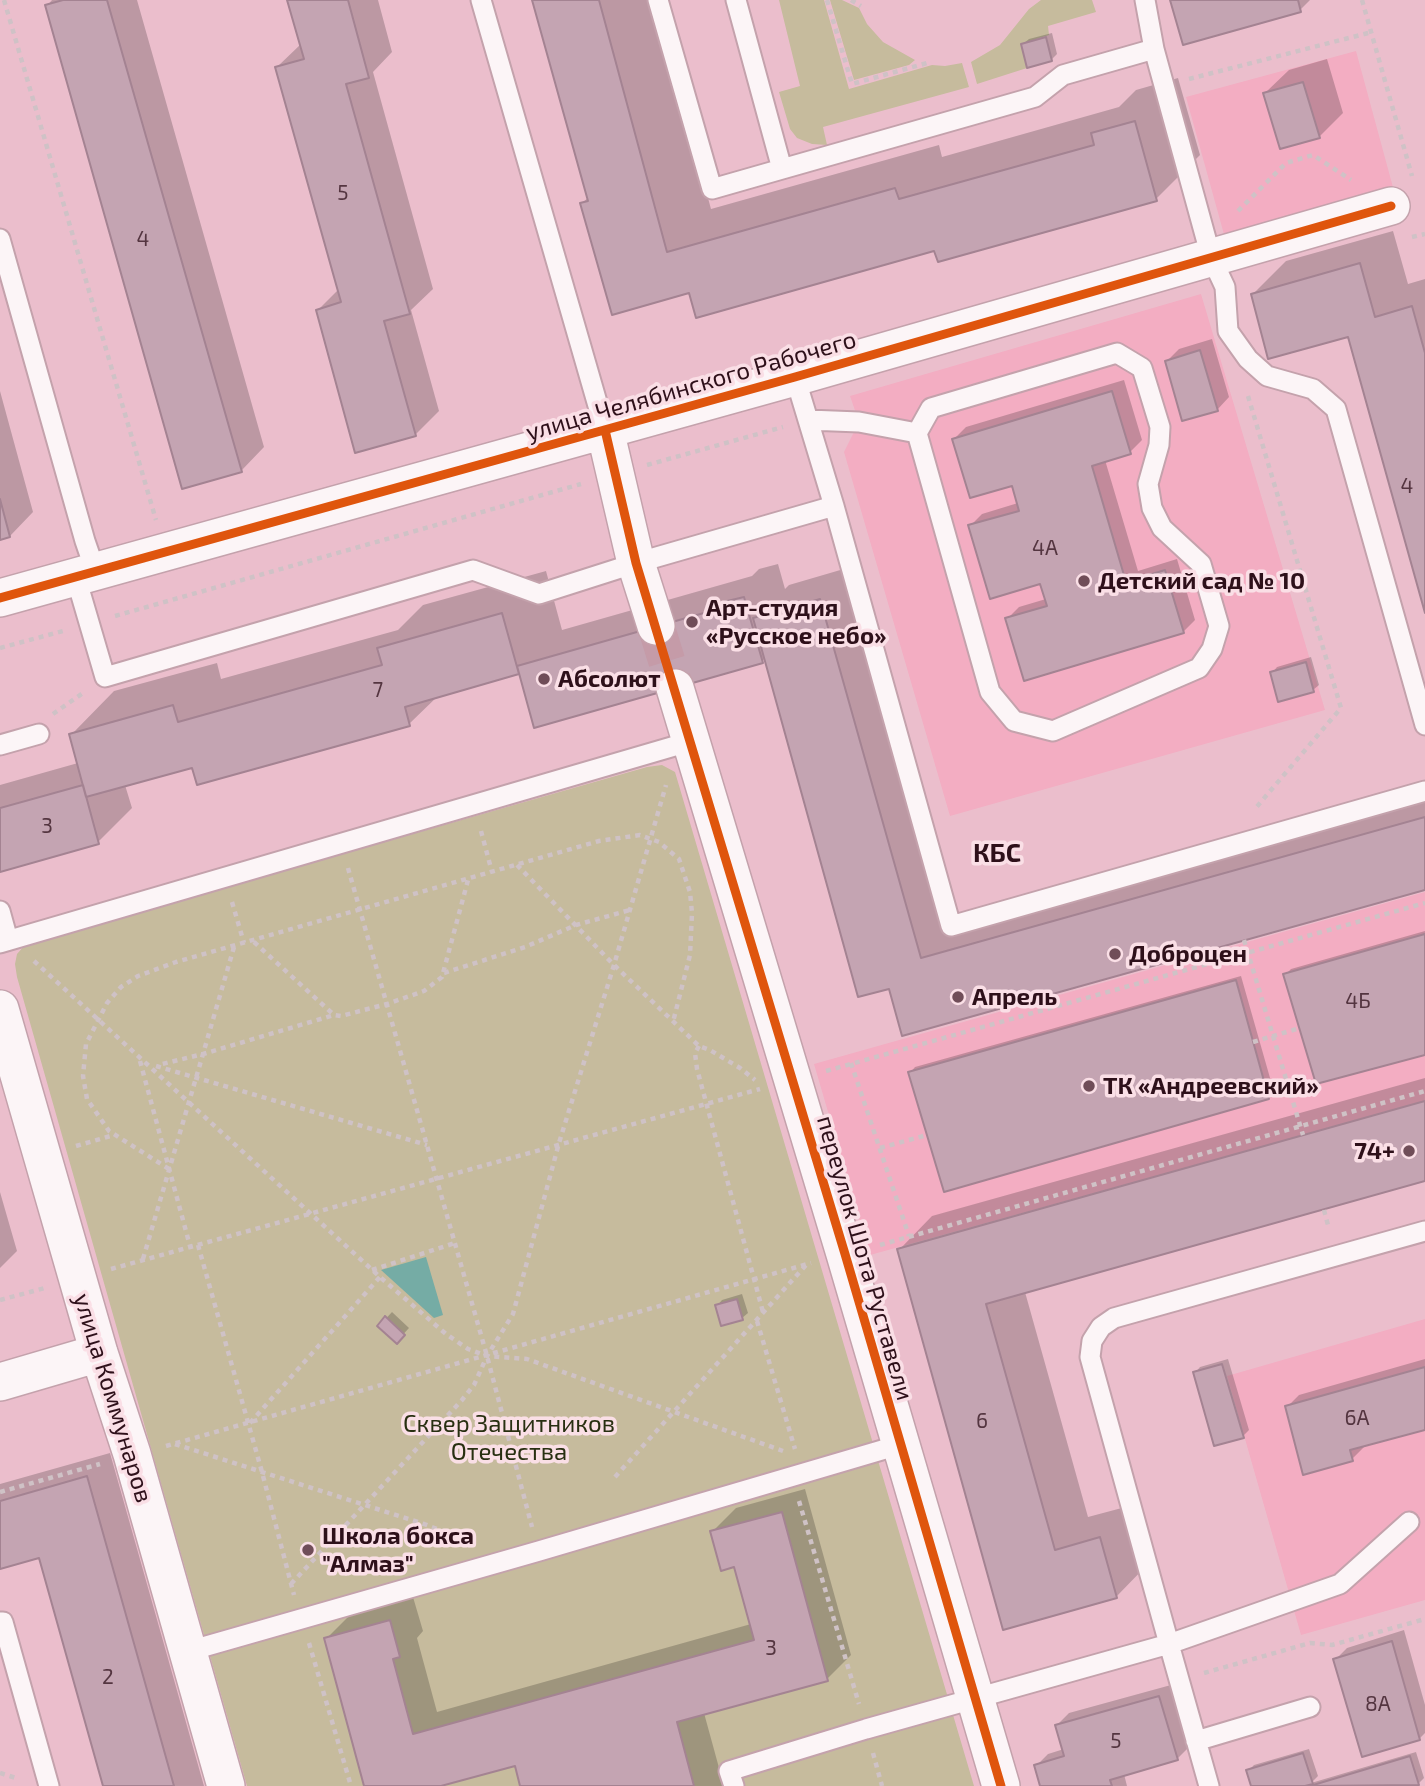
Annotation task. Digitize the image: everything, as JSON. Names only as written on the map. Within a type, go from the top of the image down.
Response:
[{"type":"street","name":"улица Челябинского Рабочего","points":[[0,598],[795,377],[1211,257],[1403,196]]},
{"type":"street","points":[[606,430],[636,564],[656,626]]},
{"type":"street","name":"переулок Шота Руставели","points":[[674,688],[692,741],[772,1080],[845,1254],[1001,1786]]},
{"type":"street","name":"улица Коммунаров","points":[[0,1009],[99,1353],[132,1454],[226,1786]]},
{"type":"street","points":[[0,1382],[99,1353]]},
{"type":"lane","points":[[481,0],[606,430]]},
{"type":"lane","points":[[658,0],[712,189],[1035,97],[1063,75],[1154,49]]},
{"type":"lane","points":[[736,0],[782,169]]},
{"type":"lane","points":[[1145,0],[1154,49],[1211,257],[1225,287],[1228,331],[1248,359],[1267,376],[1313,389],[1336,409],[1425,725]]},
{"type":"lane","points":[[0,239],[85,541],[89,623],[105,677],[473,570],[539,594],[834,506]]},
{"type":"lane","points":[[1117,354],[1142,368],[1160,427],[1159,445],[1148,484],[1152,508],[1162,528],[1201,564],[1219,626],[1212,649],[1199,668],[1053,731],[1014,721],[989,692],[917,433],[931,408],[1117,354]]},
{"type":"lane","points":[[795,377],[834,506],[951,926],[1425,792]]},
{"type":"lane","points":[[808,420],[859,422],[917,433]]},
{"type":"lane","points":[[0,745],[39,734]]},
{"type":"lane","points":[[0,911],[4,942],[692,741]]},
{"type":"lane","points":[[1209,1786],[1090,1357],[1092,1341],[1101,1327],[1114,1318],[1425,1231]]},
{"type":"lane","points":[[189,1651],[899,1445]]},
{"type":"lane","points":[[734,1786],[729,1771],[866,1729],[1169,1644],[1340,1584],[1409,1522]]},
{"type":"lane","points":[[0,1622],[3,1622],[49,1786]]},
{"type":"lane","points":[[1196,1741],[1310,1707]]},
{"type":"path","points":[[4,0],[157,523]]},
{"type":"path","points":[[827,0],[852,84],[927,63]]},
{"type":"path","points":[[850,0],[861,6]]},
{"type":"path","points":[[1363,0],[1372,32],[1403,196]]},
{"type":"path","points":[[1188,80],[1372,32]]},
{"type":"path","points":[[1244,383],[1342,708],[1253,811]]},
{"type":"path","points":[[0,648],[808,420]]},
{"type":"path","points":[[39,734],[47,718],[105,677]]},
{"type":"path","points":[[291,1584],[462,1400],[474,1385],[487,1356],[513,1314],[559,1143],[668,776]]},
{"type":"path","points":[[478,820],[492,872]]},
{"type":"path","points":[[169,1169],[114,1135],[91,1108],[84,1089],[86,1044],[107,1003],[121,988],[138,976],[176,962],[625,835],[640,835],[669,848],[679,859],[691,902],[690,955],[673,1022]]},
{"type":"path","points":[[341,843],[487,1356],[531,1523]]},
{"type":"path","points":[[517,865],[614,965],[699,1046],[740,1068],[772,1080]]},
{"type":"path","points":[[156,1066],[334,1015],[341,1016],[387,1004],[435,985],[443,973],[468,880]]},
{"type":"path","points":[[229,891],[244,943]]},
{"type":"path","points":[[103,1271],[705,1104],[772,1080],[852,1063],[1425,903]]},
{"type":"path","points":[[443,973],[525,947],[576,925],[630,910]]},
{"type":"path","points":[[1244,940],[1303,1135]]},
{"type":"path","points":[[253,941],[334,1015]]},
{"type":"path","points":[[143,1260],[234,946]]},
{"type":"path","points":[[25,953],[372,1270],[446,1334],[468,1349],[487,1356],[527,1359],[786,1453]]},
{"type":"path","points":[[1253,1042],[1300,1028]]},
{"type":"path","points":[[699,1046],[695,1053],[696,1069],[764,1313]]},
{"type":"path","points":[[140,1059],[156,1066],[428,1145]]},
{"type":"path","points":[[140,1059],[190,1246]]},
{"type":"path","points":[[852,1063],[909,1236]]},
{"type":"path","points":[[0,1492],[1425,1091]]},
{"type":"path","points":[[69,1148],[114,1135]]},
{"type":"path","points":[[880,1149],[927,1135]]},
{"type":"path","points":[[372,1270],[455,1243]]},
{"type":"path","points":[[198,1245],[293,1592]]},
{"type":"path","points":[[627,1474],[615,1477],[806,1265]]},
{"type":"path","points":[[249,1424],[380,1277]]},
{"type":"path","points":[[757,1321],[795,1450]]},
{"type":"path","points":[[174,1444],[469,1541]]},
{"type":"path","points":[[774,1456],[808,1446]]},
{"type":"path","points":[[792,1477],[866,1729]]},
{"type":"path","points":[[519,1527],[542,1520]]},
{"type":"path","points":[[455,1545],[481,1538]]},
{"type":"path","points":[[281,1595],[306,1588]]},
{"type":"path","points":[[301,1618],[351,1786]]},
{"type":"path","points":[[1180,1680],[1310,1643],[1332,1645],[1425,1619]]},
{"type":"shaded area","points":[[1356,51],[1394,191],[1225,238],[1186,97]]},
{"type":"shaded area","name":"Детский сад № 10","points":[[1201,294],[1325,710],[950,816],[844,452],[859,422],[850,396]]},
{"type":"shaded area","points":[[1425,892],[1425,1102],[870,1255],[814,1064]]},
{"type":"shaded area","points":[[426,1257],[443,1315],[434,1318],[381,1270]]},
{"type":"shaded area","points":[[1425,1319],[1425,1600],[1301,1635],[1227,1376]]},
{"type":"green space","points":[[779,0],[824,0],[849,89],[932,65],[962,63],[969,87],[823,127],[827,145],[812,144],[797,138],[790,129],[779,92],[800,86]]},
{"type":"green space","points":[[830,0],[842,0],[859,8],[867,24],[883,42],[915,60],[909,65],[854,80]]},
{"type":"green space","points":[[1041,0],[1092,0],[1096,12],[1048,26],[1049,35],[1021,44],[1027,68],[977,84],[971,62],[1000,45],[1029,9]]},
{"type":"green space","name":"Сквер Защитников Отечества","points":[[662,765],[675,772],[974,1786],[247,1786],[17,977],[17,954],[24,946],[34,942],[647,767]]},
{"type":"building","points":[[63,0],[107,0],[242,472],[182,489],[45,5]]},
{"type":"building","points":[[287,0],[348,0],[369,78],[346,84],[410,314],[384,321],[416,436],[355,453],[316,310],[341,302],[275,67],[304,59]]},
{"type":"building","points":[[532,0],[599,0],[667,252],[895,188],[899,199],[1094,145],[1091,133],[1135,121],[1157,201],[938,262],[934,251],[696,318],[689,293],[612,315],[580,203],[588,201]]},
{"type":"building","points":[[1170,0],[1298,0],[1301,12],[1183,45]]},
{"type":"building","points":[[1046,37],[1052,61],[1027,68],[1021,44]]},
{"type":"building","points":[[1303,82],[1320,138],[1280,149],[1263,93]]},
{"type":"building","points":[[1360,263],[1375,317],[1412,306],[1425,353],[1425,613],[1348,337],[1268,359],[1251,294]]},
{"type":"building","points":[[1200,350],[1218,411],[1182,421],[1165,361]]},
{"type":"building","points":[[1112,391],[1131,454],[1092,466],[1126,582],[1165,570],[1184,633],[1024,681],[1005,618],[1047,606],[1040,584],[990,599],[968,525],[1019,511],[1012,486],[970,498],[952,439]]},
{"type":"building","points":[[0,499],[10,537],[0,540]]},
{"type":"building","points":[[744,597],[763,663],[534,728],[517,666],[725,607],[723,602]]},
{"type":"building","points":[[820,599],[921,958],[1425,817],[1425,890],[902,1036],[889,989],[858,997],[753,618]]},
{"type":"building","points":[[502,613],[519,674],[405,707],[410,726],[197,785],[192,768],[86,797],[69,734],[173,705],[178,722],[382,665],[377,648]]},
{"type":"building","points":[[1306,662],[1314,692],[1278,702],[1270,672]]},
{"type":"building","points":[[83,785],[99,844],[0,872],[0,808]]},
{"type":"building","name":"ТК «Андреевский»","points":[[1425,934],[1425,1055],[1316,1084],[1283,974]]},
{"type":"building","name":"ТК «Андреевский»","points":[[1236,980],[1269,1099],[944,1192],[908,1072]]},
{"type":"building","points":[[1425,1101],[1425,1181],[986,1304],[1055,1550],[1100,1537],[1117,1598],[1003,1630],[897,1249]]},
{"type":"building","points":[[737,1299],[743,1320],[721,1326],[715,1305]]},
{"type":"building","points":[[385,1316],[405,1335],[397,1344],[377,1326]]},
{"type":"building","points":[[1222,1364],[1244,1438],[1214,1446],[1193,1372]]},
{"type":"building","points":[[1425,1367],[1425,1430],[1350,1450],[1353,1461],[1303,1475],[1285,1406]]},
{"type":"building","points":[[87,1476],[174,1786],[103,1786],[39,1558],[0,1569],[0,1501]]},
{"type":"building","points":[[782,1512],[828,1681],[677,1722],[694,1786],[520,1786],[515,1766],[441,1786],[364,1786],[324,1638],[390,1620],[400,1657],[393,1659],[413,1734],[754,1640],[734,1567],[721,1571],[710,1531]]},
{"type":"building","points":[[1392,1641],[1420,1740],[1362,1757],[1333,1659]]},
{"type":"building","points":[[1159,1696],[1178,1760],[1110,1780],[1112,1786],[1040,1786],[1034,1765],[1064,1756],[1055,1725]]},
{"type":"building","points":[[1303,1753],[1313,1784],[1251,1786],[1246,1770]]},
{"type":"building","points":[[1410,1756],[1419,1785],[1310,1786]]},
{"type":"tunnel","points":[[656,626],[675,688]]},
{"type":"cycle path","points":[[0,598],[795,377],[1391,206]]},
{"type":"cycle path","points":[[605,430],[636,563],[845,1254],[1001,1786]]},
{"type":"place","name":"Детский сад № 10","points":[[1084,581]]},
{"type":"place","name":"Арт-студия «Русское небо»","points":[[692,622]]},
{"type":"place","name":"Абсолют","points":[[544,679]]},
{"type":"place","name":"Доброцен","points":[[1115,954]]},
{"type":"place","name":"Апрель","points":[[958,997]]},
{"type":"place","name":"ТК «Андреевский»","points":[[1089,1086]]},
{"type":"place","name":"74+","points":[[1409,1151]]},
{"type":"place","name":"Школа бокса \"Алмаз\"","points":[[308,1550]]},
{"type":"district","name":"КБС","points":[[997,853]]}]
